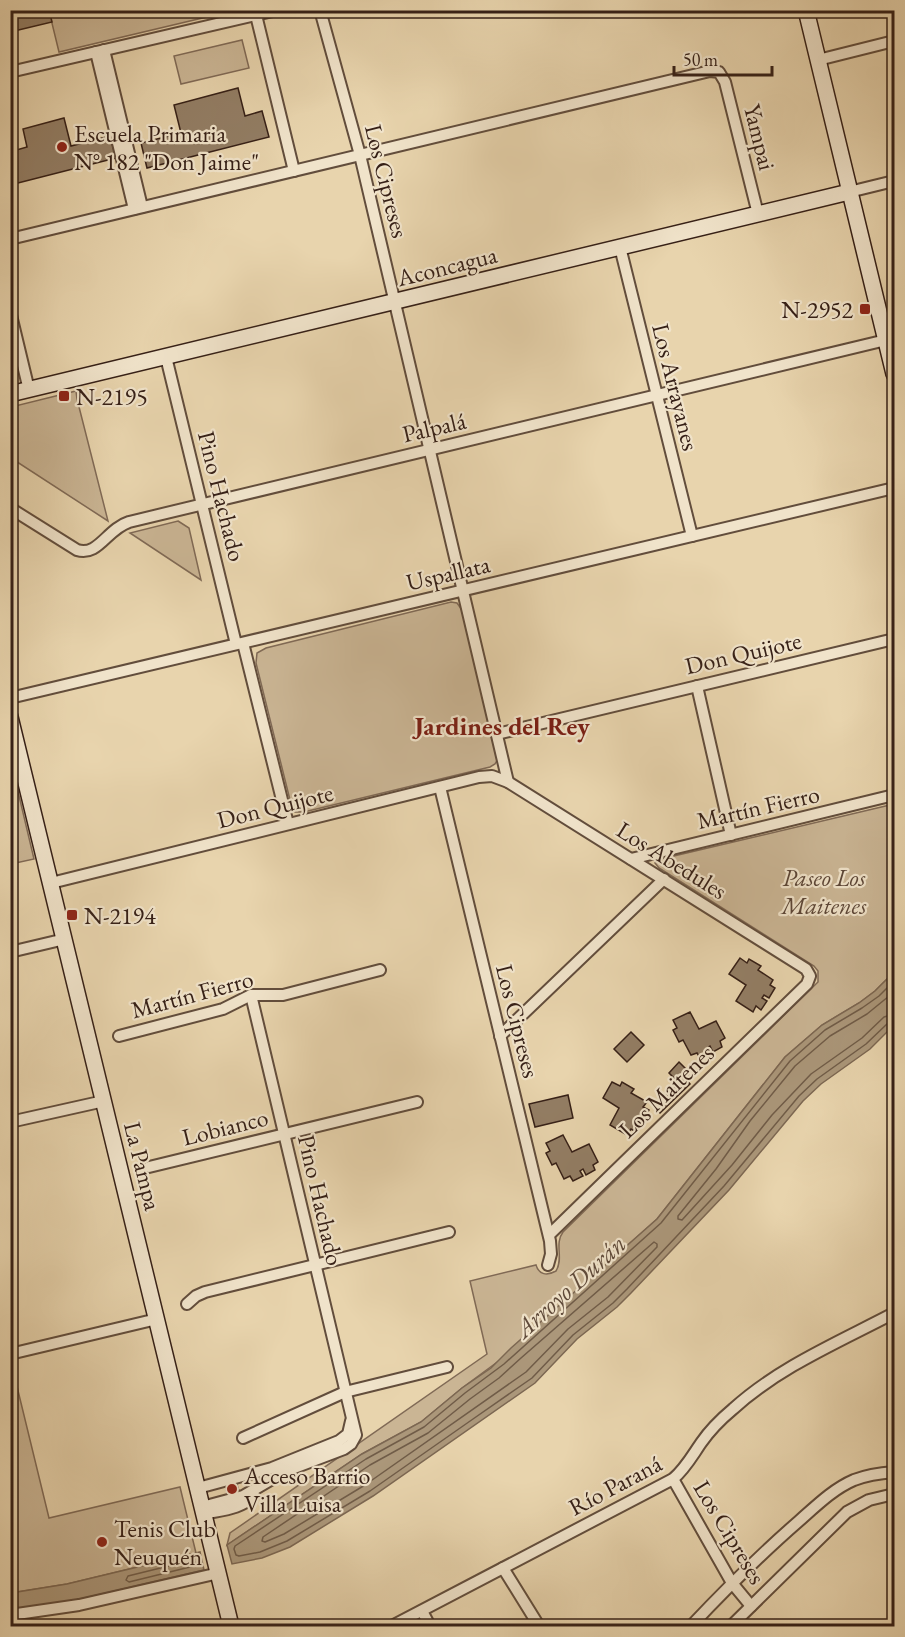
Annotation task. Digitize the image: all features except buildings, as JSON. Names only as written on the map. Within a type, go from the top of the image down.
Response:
[{"type":"street","points":[[10,72],[277,10]]},
{"type":"street","name":"Los Cipreses","points":[[320,10],[360,155],[508,782]]},
{"type":"street","points":[[806,10],[849,192],[889,344],[894,374]]},
{"type":"street","points":[[256,15],[294,171]]},
{"type":"street","points":[[818,60],[894,41]]},
{"type":"street","points":[[100,51],[138,208]]},
{"type":"street","name":"Yampai","points":[[360,155],[706,72],[719,72],[725,82],[758,214]]},
{"type":"street","points":[[10,239],[360,155]]},
{"type":"street","name":"Aconcagua","points":[[10,394],[894,181]]},
{"type":"street","name":"Los Arrayanes","points":[[620,248],[692,536]]},
{"type":"street","points":[[10,311],[29,390]]},
{"type":"street","name":"Palpalá","points":[[10,508],[77,550],[86,552],[94,549],[124,524],[657,395],[889,344]]},
{"type":"street","name":"Pino Hachado","points":[[166,357],[202,504],[288,824]]},
{"type":"street","name":"Uspallata","points":[[10,698],[894,488]]},
{"type":"street","name":"Don Quijote","points":[[497,734],[894,639]]},
{"type":"street","points":[[698,686],[731,835]]},
{"type":"street","name":"La Pampa","points":[[10,717],[231,1626]]},
{"type":"street","name":"Don Quijote","points":[[51,883],[486,776],[508,782]]},
{"type":"street","name":"Los Abedules","points":[[508,782],[804,967],[810,975]]},
{"type":"street","name":"Los Cipreses","points":[[440,787],[549,1234],[552,1250],[548,1265]]},
{"type":"street","name":"Martín Fierro","points":[[631,859],[894,795]]},
{"type":"street","points":[[500,1036],[663,879]]},
{"type":"street","points":[[10,952],[64,939]]},
{"type":"street","name":"Martín Fierro","points":[[119,1036],[223,1009],[251,995],[283,994],[380,970]]},
{"type":"street","name":"Los Maitenes","points":[[549,1234],[807,984],[810,975]]},
{"type":"street","name":"Pino Hachado","points":[[203,1510],[230,1504],[286,1471],[344,1449],[355,1439],[356,1432],[251,995]]},
{"type":"street","points":[[10,1122],[104,1101]]},
{"type":"street","name":"Lobianco","points":[[149,1167],[417,1102]]},
{"type":"street","points":[[186,1304],[205,1292],[449,1232]]},
{"type":"street","name":"Río Paraná","points":[[392,1626],[673,1479],[685,1467],[709,1432],[733,1408],[757,1389],[790,1367],[894,1313]]},
{"type":"street","points":[[10,1354],[157,1319]]},
{"type":"street","points":[[243,1438],[345,1392],[447,1367]]},
{"type":"street","points":[[198,1488],[272,1468],[339,1441],[350,1430],[351,1414]]},
{"type":"street","points":[[691,1626],[776,1541],[834,1492],[854,1480],[894,1472]]},
{"type":"street","name":"Los Cipreses","points":[[673,1479],[732,1583],[751,1606]]},
{"type":"street","points":[[731,1626],[847,1512],[869,1500],[894,1494]]},
{"type":"street","points":[[503,1568],[539,1626]]},
{"type":"street","points":[[10,1615],[79,1605],[219,1573]]},
{"type":"street","points":[[422,1611],[430,1626]]},
{"type":"green space","points":[[49,10],[232,11],[59,52]]},
{"type":"green space","points":[[242,40],[249,68],[181,84],[174,56]]},
{"type":"green space","points":[[76,391],[108,521],[11,458],[11,407]]},
{"type":"green space","points":[[178,521],[189,528],[201,580],[130,533]]},
{"type":"green space","points":[[451,602],[457,603],[462,610],[498,759],[495,764],[304,812],[295,812],[291,804],[256,663],[257,653],[266,648]]},
{"type":"green space","points":[[11,762],[34,859],[10,864]]},
{"type":"green space","name":"Paseo Los Maitenes","points":[[894,804],[894,972],[875,991],[822,1025],[785,1057],[657,1219],[500,1360],[421,1422],[362,1454],[227,1545],[230,1533],[487,1354],[470,1281],[536,1265],[544,1274],[556,1271],[559,1261],[559,1241],[563,1232],[818,982],[818,971],[814,966],[659,868],[655,863],[657,860]]},
{"type":"green space","name":"Tenis Club Neuquén","points":[[12,1366],[49,1518],[180,1487],[196,1553],[67,1584],[11,1593],[10,1367]]},
{"type":"water","points":[[894,972],[894,1025],[870,1049],[821,1084],[803,1101],[729,1190],[617,1307],[577,1339],[535,1383],[373,1496],[290,1547],[262,1558],[232,1564],[227,1545],[362,1454],[421,1422],[462,1388],[491,1368],[657,1219],[785,1057],[822,1025],[875,991]]},
{"type":"water","points":[[200,1552],[204,1570],[67,1602],[11,1611],[11,1593],[67,1584]]},
{"type":"place","name":"Escuela Primaria N° 182 \"Don Jaime\"","points":[[62,147]]},
{"type":"place","name":"N-2952","points":[[865,309]]},
{"type":"place","name":"N-2195","points":[[64,396]]},
{"type":"place","name":"N-2194","points":[[72,915]]},
{"type":"place","name":"Acceso Barrio Villa Luisa","points":[[232,1489]]},
{"type":"place","name":"Tenis Club Neuquén","points":[[102,1542]]},
{"type":"district","name":"Jardines del Rey","points":[[502,726]]},
{"type":"water label","name":"Arroyo Durán","points":[[570,1286]]}]
